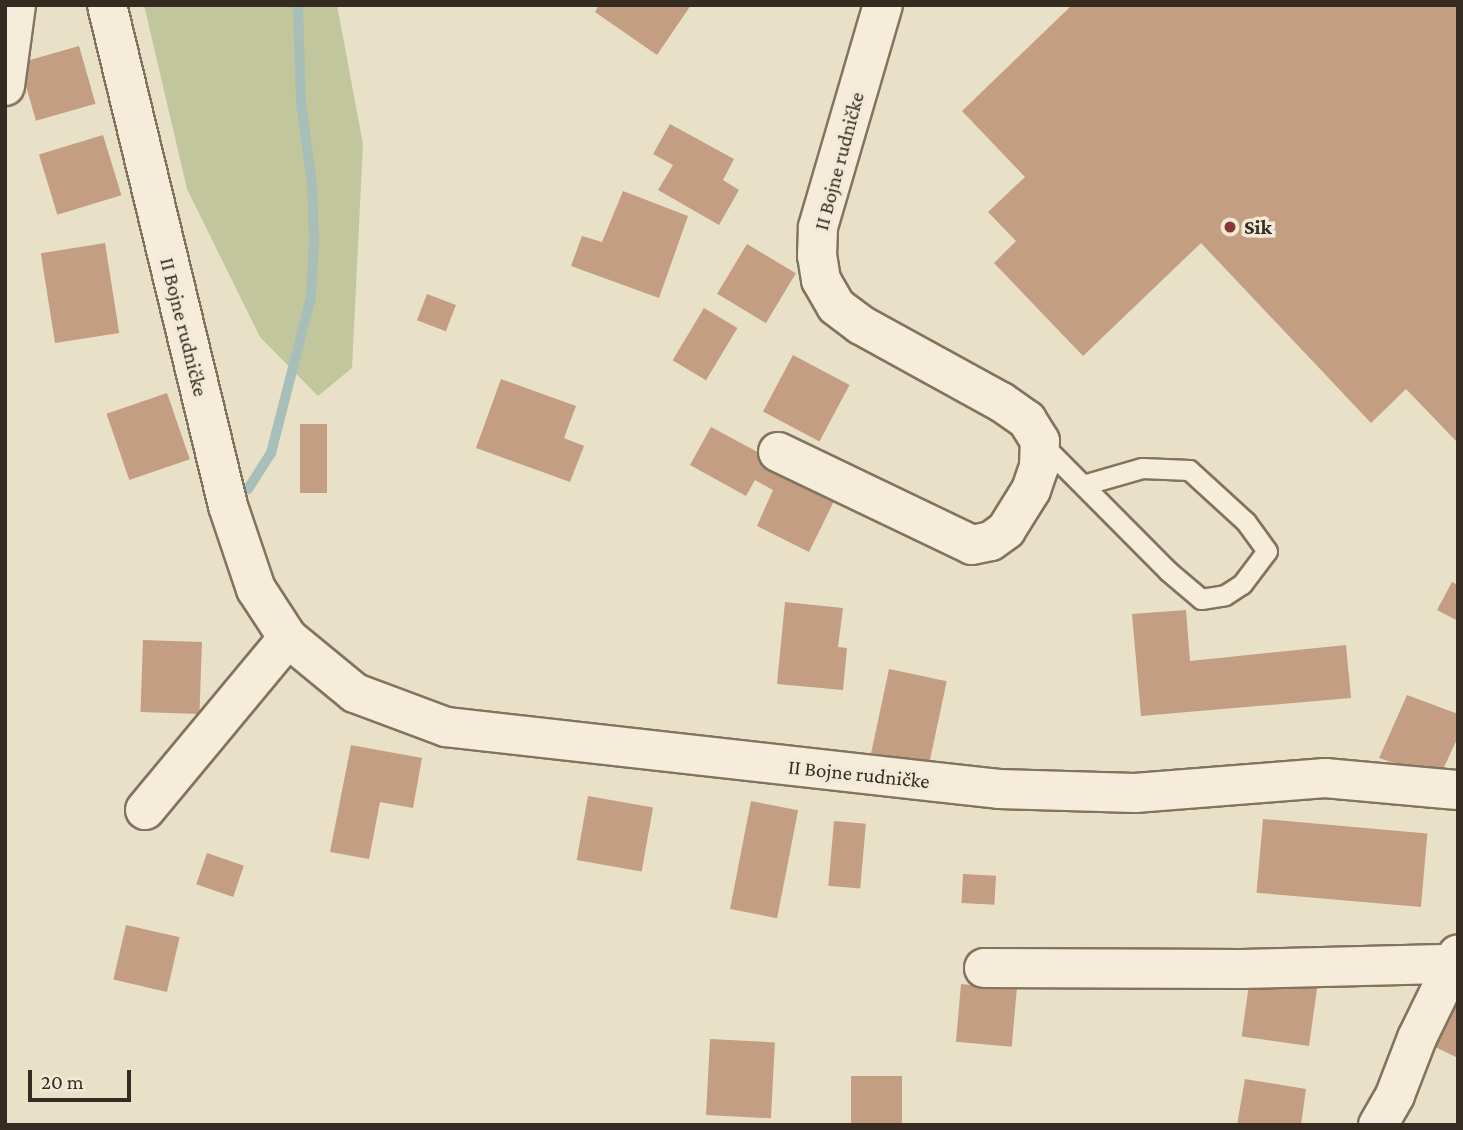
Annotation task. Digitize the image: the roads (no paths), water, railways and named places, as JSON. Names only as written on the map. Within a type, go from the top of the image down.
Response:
[{"type":"street","points":[[5,86],[16,5]]},
{"type":"street","name":"II Bojne rudničke","points":[[107,5],[229,506],[256,589],[288,638],[355,693],[446,727],[999,789],[1135,793],[1325,778],[1458,790]]},
{"type":"street","name":"II Bojne rudničke","points":[[883,5],[818,227],[817,256],[821,280],[836,306],[861,325],[1001,402],[1027,420],[1040,441]]},
{"type":"street","points":[[778,452],[972,545],[991,541],[1006,530],[1031,490],[1039,467],[1040,441]]},
{"type":"street","points":[[145,810],[288,638]]},
{"type":"street","points":[[984,968],[1242,969],[1455,959],[1417,1038],[1395,1095],[1378,1125]]},
{"type":"lane","points":[[1040,441],[1083,485],[1168,571],[1200,598],[1224,595],[1242,584],[1266,551],[1246,522],[1189,470],[1142,468],[1083,485]]},
{"type":"waterway","points":[[248,489],[271,453],[311,297],[314,241],[312,184],[301,103],[298,5]]},
{"type":"place","name":"Sik","points":[[1230,227]]}]
